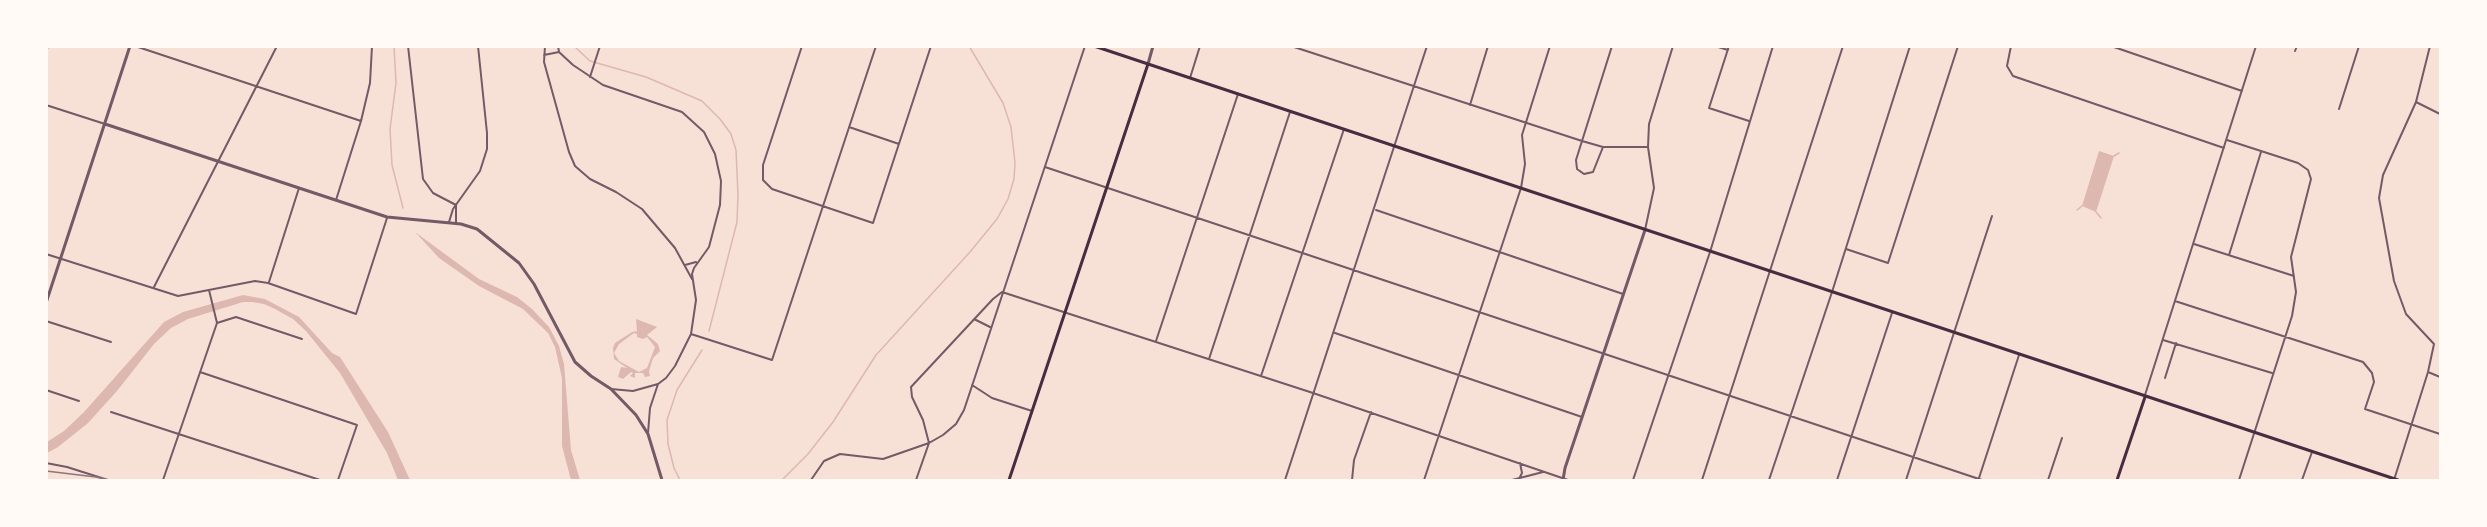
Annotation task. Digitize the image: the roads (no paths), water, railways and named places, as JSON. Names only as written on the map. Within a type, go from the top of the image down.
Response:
[{"type":"main road","points":[[1094,46],[2396,480]]},
{"type":"main road","points":[[1009,480],[1148,64]]},
{"type":"main road","points":[[2117,480],[2145,397]]},
{"type":"street","points":[[46,52],[48,46]]},
{"type":"street","points":[[46,303],[130,46]]},
{"type":"street","points":[[135,46],[361,121]]},
{"type":"street","points":[[153,288],[278,46]]},
{"type":"street","points":[[336,200],[361,121],[370,83],[372,46]]},
{"type":"street","points":[[408,46],[423,179],[434,193],[456,206]]},
{"type":"street","points":[[449,223],[453,209],[480,171],[487,149],[478,46]]},
{"type":"street","points":[[545,46],[545,67],[575,166],[590,179],[642,209],[664,232],[693,281]]},
{"type":"street","points":[[558,46],[559,52],[573,65],[603,85],[666,104],[682,112],[704,132],[715,154],[721,181],[720,205],[709,247],[696,262],[692,274],[696,300],[691,334],[675,366],[658,384],[633,391],[611,389]]},
{"type":"street","points":[[590,77],[600,46]]},
{"type":"street","points":[[802,46],[763,165],[763,180],[772,189],[873,223],[931,46]]},
{"type":"street","points":[[691,334],[772,360],[876,46]]},
{"type":"street","points":[[811,480],[824,461],[840,454],[883,459],[929,443],[956,424],[964,410],[1085,46]]},
{"type":"street","points":[[1148,64],[1153,46]]},
{"type":"street","points":[[1190,78],[1200,46]]},
{"type":"street","points":[[1291,46],[1414,88],[1602,147],[1648,147]]},
{"type":"street","points":[[1285,480],[1376,210],[1427,46]]},
{"type":"street","points":[[1470,105],[1488,46]]},
{"type":"street","points":[[1424,480],[1521,188],[1526,165],[1522,135],[1550,46]]},
{"type":"street","points":[[1602,147],[1596,168],[1589,174],[1584,174],[1577,169],[1575,165],[1612,46]]},
{"type":"street","points":[[1002,292],[1371,412],[1565,480],[1582,417],[1645,230],[1654,188],[1648,147],[1649,124],[1673,46]]},
{"type":"street","points":[[1715,46],[1728,49],[1709,108],[1749,121]]},
{"type":"street","points":[[1633,480],[1710,252],[1773,46]]},
{"type":"street","points":[[1702,480],[1843,46]]},
{"type":"street","points":[[1769,480],[1846,249],[1910,46]]},
{"type":"street","points":[[1846,249],[1888,263],[1958,46]]},
{"type":"street","points":[[2011,46],[2007,66],[2013,76],[2224,148]]},
{"type":"street","points":[[2111,46],[2242,91]]},
{"type":"street","points":[[2145,397],[2256,46]]},
{"type":"street","points":[[2295,51],[2297,46]]},
{"type":"street","points":[[2339,109],[2359,46]]},
{"type":"street","points":[[2396,480],[2434,344],[2406,314],[2394,281],[2379,198],[2383,175],[2416,102],[2430,46]]},
{"type":"street","points":[[544,55],[559,52]]},
{"type":"street","points":[[1156,341],[1238,94]]},
{"type":"street","points":[[2416,102],[2440,114]]},
{"type":"street","points":[[46,105],[387,218],[449,223],[477,229],[519,263],[534,284],[575,362],[611,389],[636,415],[648,434],[662,480]]},
{"type":"street","points":[[1209,359],[1290,112]]},
{"type":"street","points":[[849,127],[899,144]]},
{"type":"street","points":[[1261,376],[1344,129]]},
{"type":"street","points":[[2227,140],[2302,165],[2310,174],[2311,186],[2291,257],[2295,300],[2286,336],[2239,480]]},
{"type":"street","points":[[2229,255],[2261,151]]},
{"type":"street","points":[[1045,167],[1979,480],[2019,355]]},
{"type":"street","points":[[268,283],[299,188]]},
{"type":"street","points":[[456,206],[456,224]]},
{"type":"street","points":[[1376,210],[1623,294]]},
{"type":"street","points":[[1906,480],[1992,216]]},
{"type":"street","points":[[46,254],[178,296],[255,281],[268,283],[356,314],[387,218]]},
{"type":"street","points":[[2194,244],[2294,276]]},
{"type":"street","points":[[685,265],[696,262]]},
{"type":"street","points":[[163,480],[217,323],[209,290]]},
{"type":"street","points":[[916,480],[929,443],[923,420],[912,397],[911,387],[1002,292]]},
{"type":"street","points":[[2175,301],[2363,362],[2372,373],[2374,382],[2365,409],[2440,434]]},
{"type":"street","points":[[1837,480],[1892,312]]},
{"type":"street","points":[[217,323],[236,317],[302,339]]},
{"type":"street","points":[[974,320],[991,328]]},
{"type":"street","points":[[46,321],[111,342]]},
{"type":"street","points":[[1335,333],[1582,417]]},
{"type":"street","points":[[2163,340],[2273,374]]},
{"type":"street","points":[[2165,378],[2176,343]]},
{"type":"street","points":[[200,372],[357,425],[338,480]]},
{"type":"street","points":[[2428,372],[2440,377]]},
{"type":"street","points":[[648,434],[650,408],[658,384]]},
{"type":"street","points":[[972,385],[992,398],[1032,411]]},
{"type":"street","points":[[46,390],[79,401]]},
{"type":"street","points":[[111,412],[320,480]]},
{"type":"street","points":[[1352,480],[1354,460],[1371,412]]},
{"type":"street","points":[[2049,480],[2062,438]]},
{"type":"street","points":[[2302,480],[2312,452]]},
{"type":"street","points":[[46,463],[67,466],[108,480]]},
{"type":"street","points":[[1519,479],[1522,467],[1520,463]]},
{"type":"street","points":[[1512,480],[1543,472]]},
{"type":"waterway","points":[[394,46],[396,83],[390,129],[392,165],[403,208]]},
{"type":"waterway","points":[[574,46],[590,61],[646,77],[702,101],[731,134],[736,150],[737,222],[709,331]]},
{"type":"waterway","points":[[782,480],[808,454],[833,422],[876,355],[970,252],[997,219],[1008,199],[1014,179],[1015,163],[1011,127],[1003,103],[969,46]]},
{"type":"waterway","points":[[2114,156],[2119,153]]},
{"type":"waterway","points":[[2077,210],[2082,206]]},
{"type":"waterway","points":[[2096,212],[2101,218]]},
{"type":"waterway","points":[[680,480],[674,468],[668,444],[667,420],[677,390],[702,350]]},
{"type":"railway","points":[[46,471],[108,480]]}]
